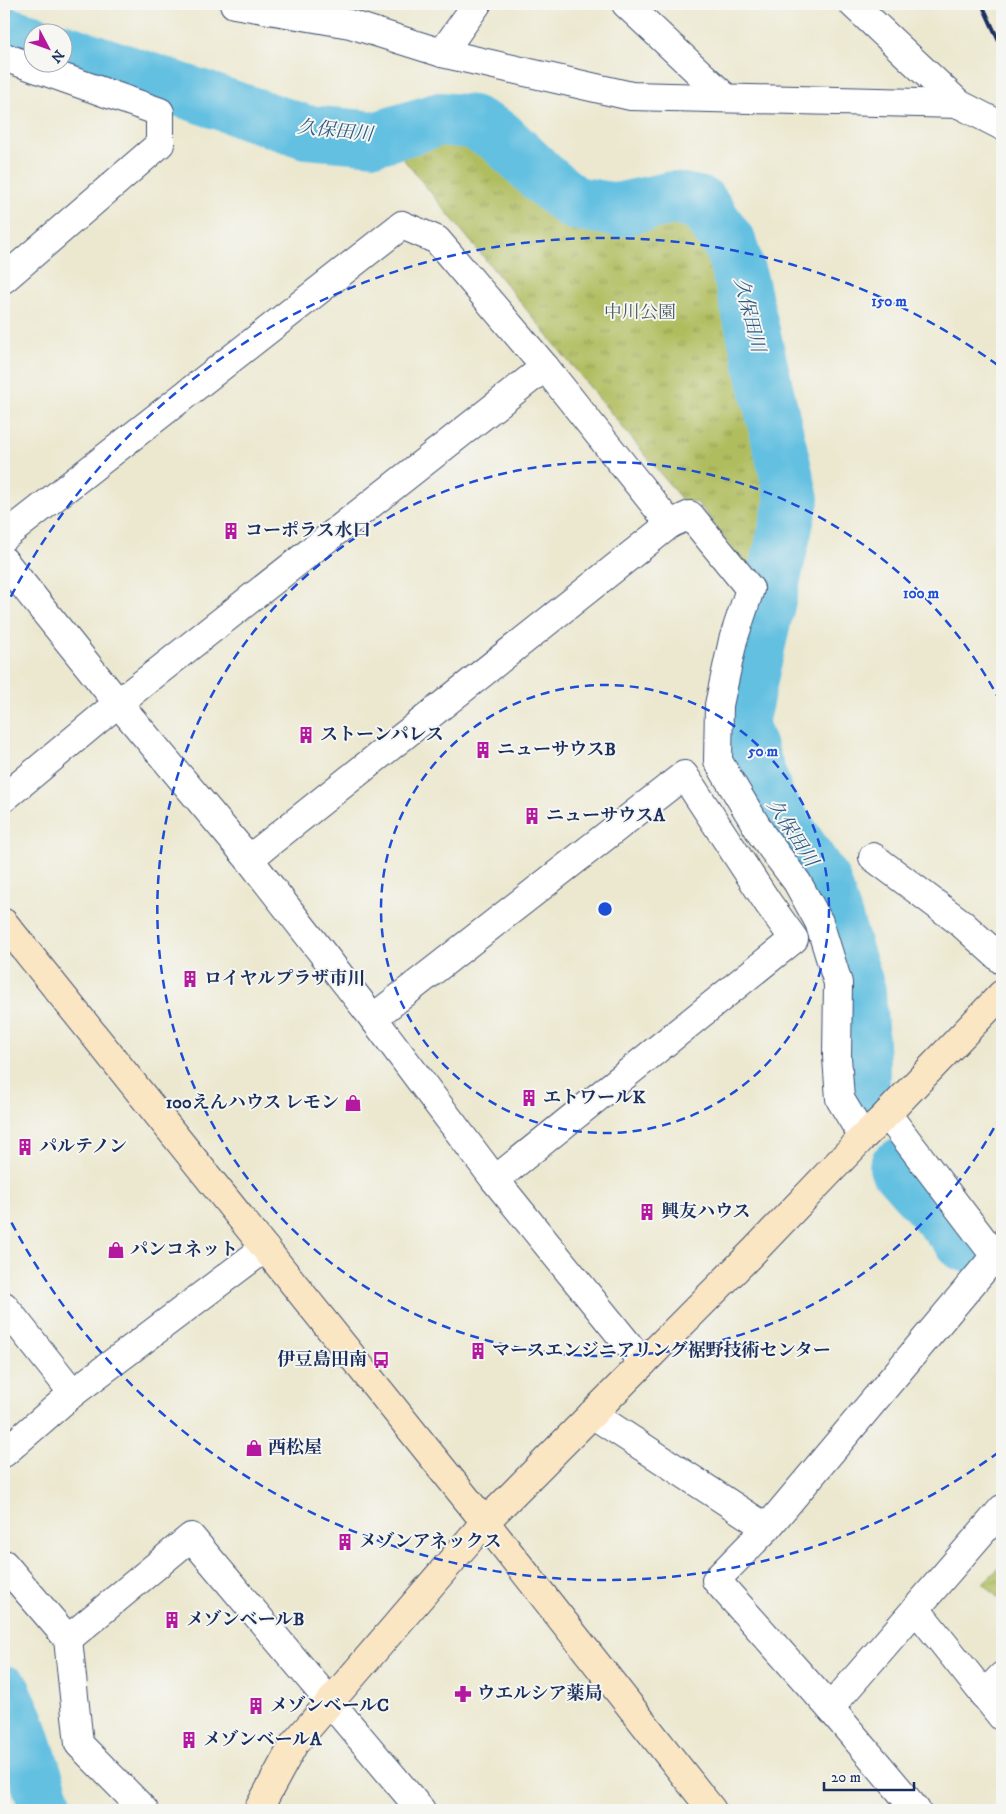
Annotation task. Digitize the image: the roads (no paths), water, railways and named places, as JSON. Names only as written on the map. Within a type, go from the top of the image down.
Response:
[{"type":"street","points":[[239,4],[357,14],[442,53],[631,96],[959,104]]},
{"type":"street","points":[[442,53],[478,4]]},
{"type":"street","points":[[626,4],[725,98]]},
{"type":"street","points":[[853,4],[959,104],[1002,126]]},
{"type":"street","points":[[4,56],[160,112],[160,144],[4,279]]},
{"type":"street","points":[[4,537],[402,225],[437,240],[545,367],[670,524]]},
{"type":"street","points":[[4,798],[118,702],[545,367]]},
{"type":"street","points":[[249,859],[670,524],[690,515],[750,589],[733,640],[720,705],[718,761],[762,835],[797,882],[818,922],[838,983],[837,1057],[840,1099],[864,1137]]},
{"type":"street","points":[[4,561],[249,859],[373,1018],[495,1180],[643,1364]]},
{"type":"street","points":[[373,1018],[684,775],[768,903],[794,938]]},
{"type":"street","points":[[873,857],[961,923],[1002,960]]},
{"type":"street","points":[[495,1180],[794,938],[818,922]]},
{"type":"street","points":[[4,923],[485,1522],[712,1810]]},
{"type":"street","points":[[258,1810],[294,1744],[485,1522],[888,1114],[1002,994]]},
{"type":"street","points":[[888,1114],[1000,1257],[767,1528],[716,1580],[830,1708],[916,1810]]},
{"type":"street","points":[[4,1453],[73,1394],[266,1248]]},
{"type":"street","points":[[4,1306],[73,1394]]},
{"type":"street","points":[[592,1414],[767,1528]]},
{"type":"street","points":[[830,1708],[1002,1509]]},
{"type":"street","points":[[68,1639],[191,1537],[420,1810]]},
{"type":"street","points":[[4,1564],[68,1639],[80,1744],[144,1810]]},
{"type":"street","points":[[916,1609],[993,1685],[1002,1717]]},
{"type":"waterway","name":"久保田川","points":[[4,33],[22,38]]},
{"type":"waterway","name":"久保田川","points":[[72,53],[306,132],[377,138],[440,119],[472,122],[499,136],[545,180],[574,203],[617,210],[673,198],[702,204],[730,244],[742,284],[792,499],[741,723],[769,802],[824,882],[859,991],[863,1088]]},
{"type":"waterway","name":"久保田川","points":[[896,1167],[965,1245]]},
{"type":"waterway","points":[[4,1692],[18,1722],[47,1810]]},
{"type":"railway","points":[[982,4],[1002,48]]},
{"type":"place","name":"コーポラス水口","points":[[231,531]]},
{"type":"place","name":"ストーンパレス","points":[[306,735]]},
{"type":"place","name":"ニューサウスB","points":[[483,750]]},
{"type":"place","name":"ニューサウスA","points":[[532,816]]},
{"type":"place","name":"ロイヤルプラザ市川","points":[[190,979]]},
{"type":"place","name":"エトワールK","points":[[529,1098]]},
{"type":"place","name":"100えんハウス レモン","points":[[353,1103]]},
{"type":"place","name":"パルテノン","points":[[25,1147]]},
{"type":"place","name":"興友ハウス","points":[[647,1212]]},
{"type":"place","name":"パンコネット","points":[[116,1250]]},
{"type":"place","name":"マースエンジニアリング裾野技術センター","points":[[478,1351]]},
{"type":"place","name":"伊豆島田南","points":[[381,1360]]},
{"type":"place","name":"西松屋","points":[[254,1448]]},
{"type":"place","name":"メゾンアネックス","points":[[345,1542]]},
{"type":"place","name":"メゾンベールB","points":[[172,1620]]},
{"type":"place","name":"ウエルシア薬局","points":[[463,1694]]},
{"type":"place","name":"メゾンベールC","points":[[256,1706]]},
{"type":"place","name":"メゾンベールA","points":[[189,1740]]},
{"type":"park label","name":"中川公園","points":[[640,313]]}]
